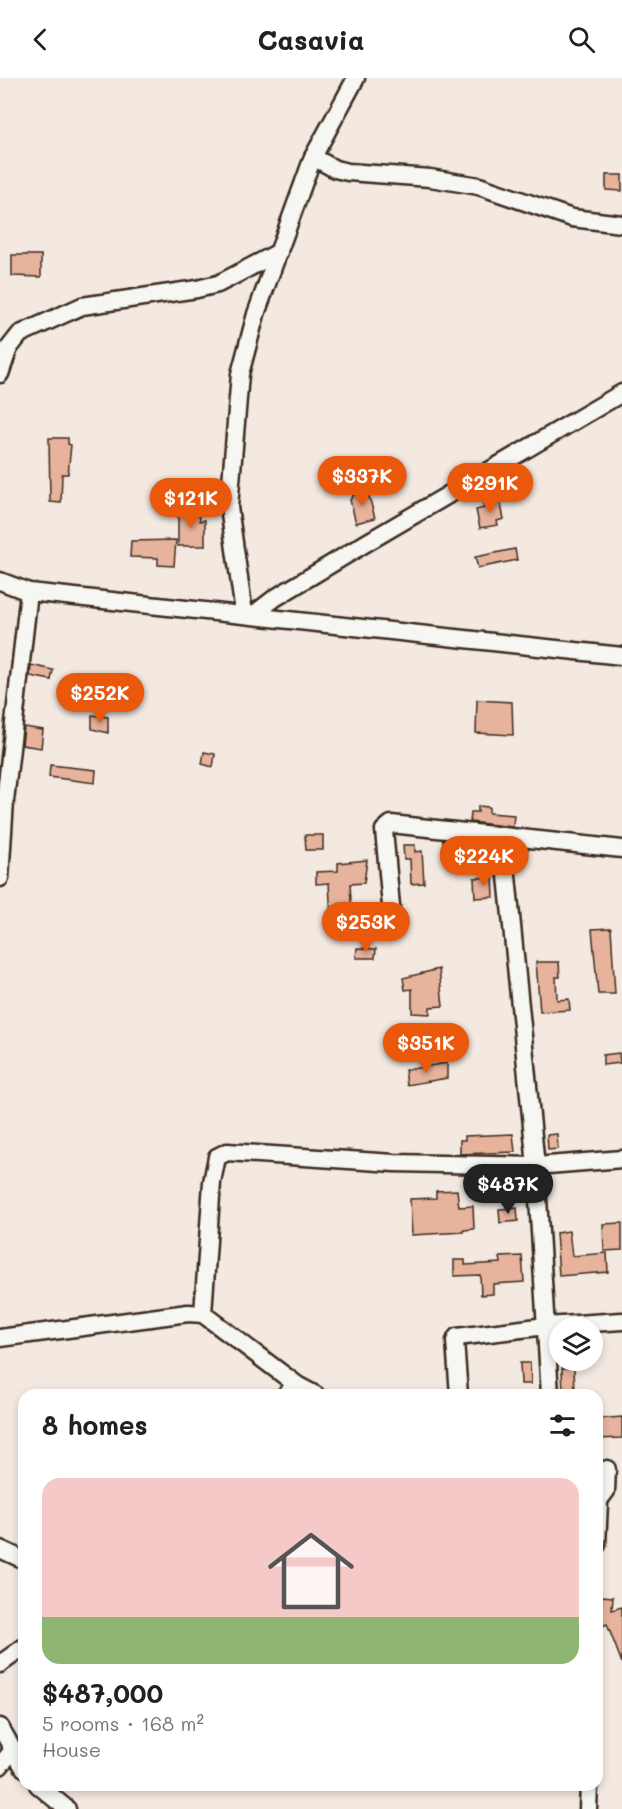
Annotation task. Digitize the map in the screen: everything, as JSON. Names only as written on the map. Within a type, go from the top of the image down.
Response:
[{"type":"street","points":[[249,614],[229,507],[233,436],[240,374],[256,314],[313,157],[356,78]]},
{"type":"street","points":[[313,157],[335,169],[348,172],[430,178],[479,186],[572,218],[622,224]]},
{"type":"street","points":[[0,374],[9,348],[20,334],[82,306],[218,284],[279,252]]},
{"type":"street","points":[[249,614],[622,393]]},
{"type":"street","points":[[0,581],[29,591],[622,656]]},
{"type":"street","points":[[0,878],[5,801],[29,591]]},
{"type":"street","points":[[391,906],[384,830],[388,826],[399,823],[622,849]]},
{"type":"street","points":[[503,836],[536,1166],[550,1389]]},
{"type":"street","points":[[203,1314],[212,1182],[217,1157],[227,1152],[394,1163],[536,1166],[622,1159]]},
{"type":"street","points":[[0,1338],[188,1313],[203,1314],[290,1389]]},
{"type":"street","points":[[459,1389],[455,1341],[457,1337],[546,1326],[622,1321]]},
{"type":"street","points":[[603,1496],[606,1491],[609,1469]]},
{"type":"street","points":[[0,1549],[18,1556]]},
{"type":"street","points":[[0,1664],[18,1651]]},
{"type":"street","points":[[0,1727],[18,1759]]},
{"type":"street","points":[[0,1766],[12,1750]]},
{"type":"street","points":[[45,1791],[67,1809]]},
{"type":"street","points":[[588,1809],[589,1791]]},
{"type":"building","points":[[606,175],[622,175],[622,191],[606,190]]},
{"type":"building","points":[[12,255],[41,255],[41,277],[12,276]]},
{"type":"building","points":[[49,438],[68,438],[68,444],[71,445],[68,474],[62,474],[61,503],[50,502]]},
{"type":"building","points":[[367,489],[375,518],[356,523],[350,500],[356,492]]},
{"type":"building","points":[[500,500],[504,519],[497,521],[498,525],[480,528],[476,510],[484,508],[483,504]]},
{"type":"building","points":[[178,511],[199,511],[200,521],[205,520],[205,546],[178,546]]},
{"type":"building","points":[[176,540],[174,566],[158,565],[158,558],[130,557],[131,541]]},
{"type":"building","points":[[515,549],[517,560],[478,568],[475,557]]},
{"type":"building","points":[[31,665],[53,670],[51,680],[30,676]]},
{"type":"building","points":[[477,700],[512,702],[513,735],[476,733]]},
{"type":"building","points":[[92,715],[108,717],[108,733],[92,729]]},
{"type":"building","points":[[24,727],[43,730],[41,748],[22,745]]},
{"type":"building","points":[[204,752],[215,754],[213,767],[202,764]]},
{"type":"building","points":[[50,765],[96,770],[95,783],[49,777]]},
{"type":"building","points":[[478,806],[489,807],[489,813],[514,815],[513,827],[470,822],[471,812],[478,812]]},
{"type":"building","points":[[305,835],[323,835],[323,850],[306,850]]},
{"type":"building","points":[[443,840],[460,842],[460,849],[443,849]]},
{"type":"building","points":[[403,845],[415,845],[415,852],[422,851],[424,883],[411,884],[410,859],[404,859]]},
{"type":"building","points":[[367,860],[364,883],[350,884],[352,918],[331,920],[329,883],[316,884],[316,872],[338,871],[338,863]]},
{"type":"building","points":[[493,877],[494,897],[475,898],[474,878]]},
{"type":"building","points":[[611,928],[615,994],[598,994],[592,929]]},
{"type":"building","points":[[357,948],[376,949],[375,958],[356,958]]},
{"type":"building","points":[[536,962],[559,962],[560,977],[556,977],[557,1000],[569,999],[570,1010],[540,1012]]},
{"type":"building","points":[[439,969],[443,1006],[430,1007],[430,1014],[412,1013],[412,989],[405,990],[403,978]]},
{"type":"building","points":[[619,1053],[620,1063],[603,1065],[603,1055]]},
{"type":"building","points":[[447,1063],[447,1078],[407,1085],[405,1070]]},
{"type":"building","points":[[513,1134],[515,1152],[460,1154],[460,1140],[465,1140],[465,1136]]},
{"type":"building","points":[[557,1134],[558,1149],[548,1150],[547,1135]]},
{"type":"building","points":[[457,1190],[459,1207],[473,1206],[474,1229],[464,1230],[464,1232],[412,1235],[410,1199],[436,1198],[436,1191]]},
{"type":"building","points":[[517,1208],[518,1221],[500,1223],[499,1209]]},
{"type":"building","points":[[622,1223],[622,1250],[604,1251],[603,1224]]},
{"type":"building","points":[[569,1231],[572,1256],[607,1253],[608,1272],[559,1276],[556,1233]]},
{"type":"building","points":[[522,1256],[524,1282],[493,1284],[493,1294],[481,1295],[480,1275],[454,1276],[454,1260],[465,1260],[465,1265],[501,1263],[500,1257]]},
{"type":"building","points":[[520,1363],[530,1363],[531,1384],[521,1384]]},
{"type":"building","points":[[562,1371],[574,1371],[575,1389],[563,1389]]},
{"type":"building","points":[[622,1417],[622,1438],[603,1439],[603,1419]]},
{"type":"building","points":[[603,1596],[613,1597],[612,1610],[622,1607],[622,1663],[607,1624],[603,1626]]}]
